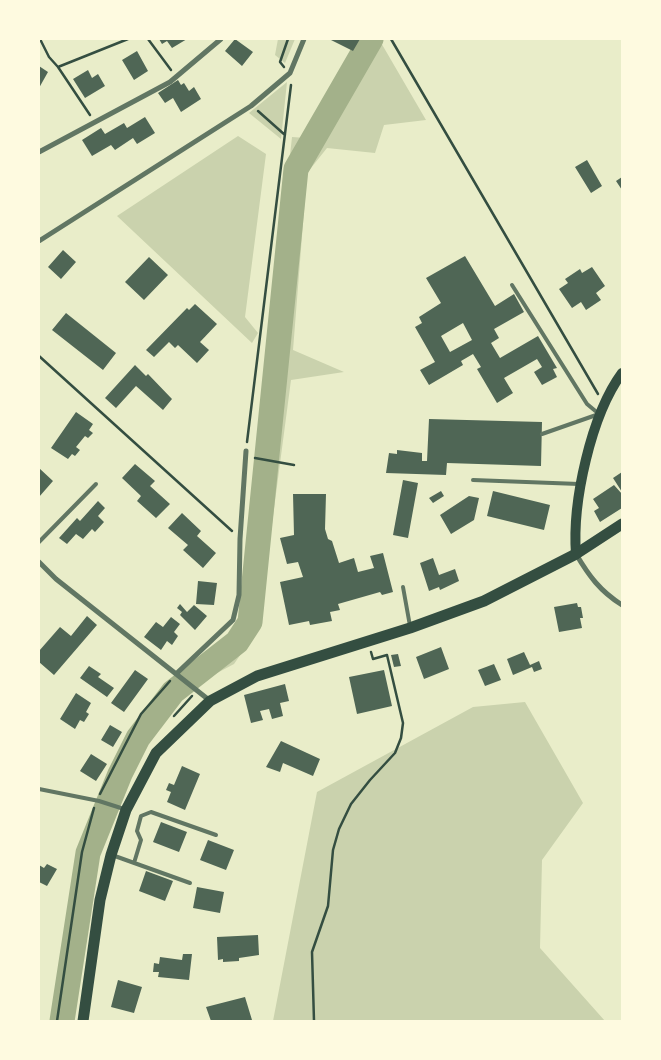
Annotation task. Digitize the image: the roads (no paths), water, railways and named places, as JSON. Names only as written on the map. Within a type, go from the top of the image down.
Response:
[{"type":"main road","points":[[576,554],[574,526],[581,484],[599,414],[605,400],[622,373]]},
{"type":"main road","points":[[83,1021],[100,900],[111,855],[126,810],[156,753],[210,701],[257,676],[410,628],[484,601],[576,554],[622,524]]},
{"type":"street","points":[[39,152],[176,77],[221,39]]},
{"type":"street","points":[[39,241],[252,106],[290,73],[304,39]]},
{"type":"street","points":[[178,675],[233,620],[239,595],[240,539],[246,451]]},
{"type":"street","points":[[576,554],[592,581],[608,596],[622,604]]},
{"type":"street","points":[[39,562],[56,579],[210,701]]},
{"type":"lane","points":[[512,285],[586,404],[599,414]]},
{"type":"lane","points":[[542,434],[599,414]]},
{"type":"lane","points":[[473,480],[581,484]]},
{"type":"lane","points":[[39,542],[96,484]]},
{"type":"lane","points":[[403,587],[410,628]]},
{"type":"lane","points":[[39,789],[98,801],[126,810]]},
{"type":"lane","points":[[134,863],[141,840],[137,831],[141,816],[151,812],[216,835]]},
{"type":"lane","points":[[111,855],[190,883]]},
{"type":"waterway","points":[[62,1021],[88,853],[120,774],[138,738],[173,692],[237,642],[250,622],[296,169],[371,39]]}]
